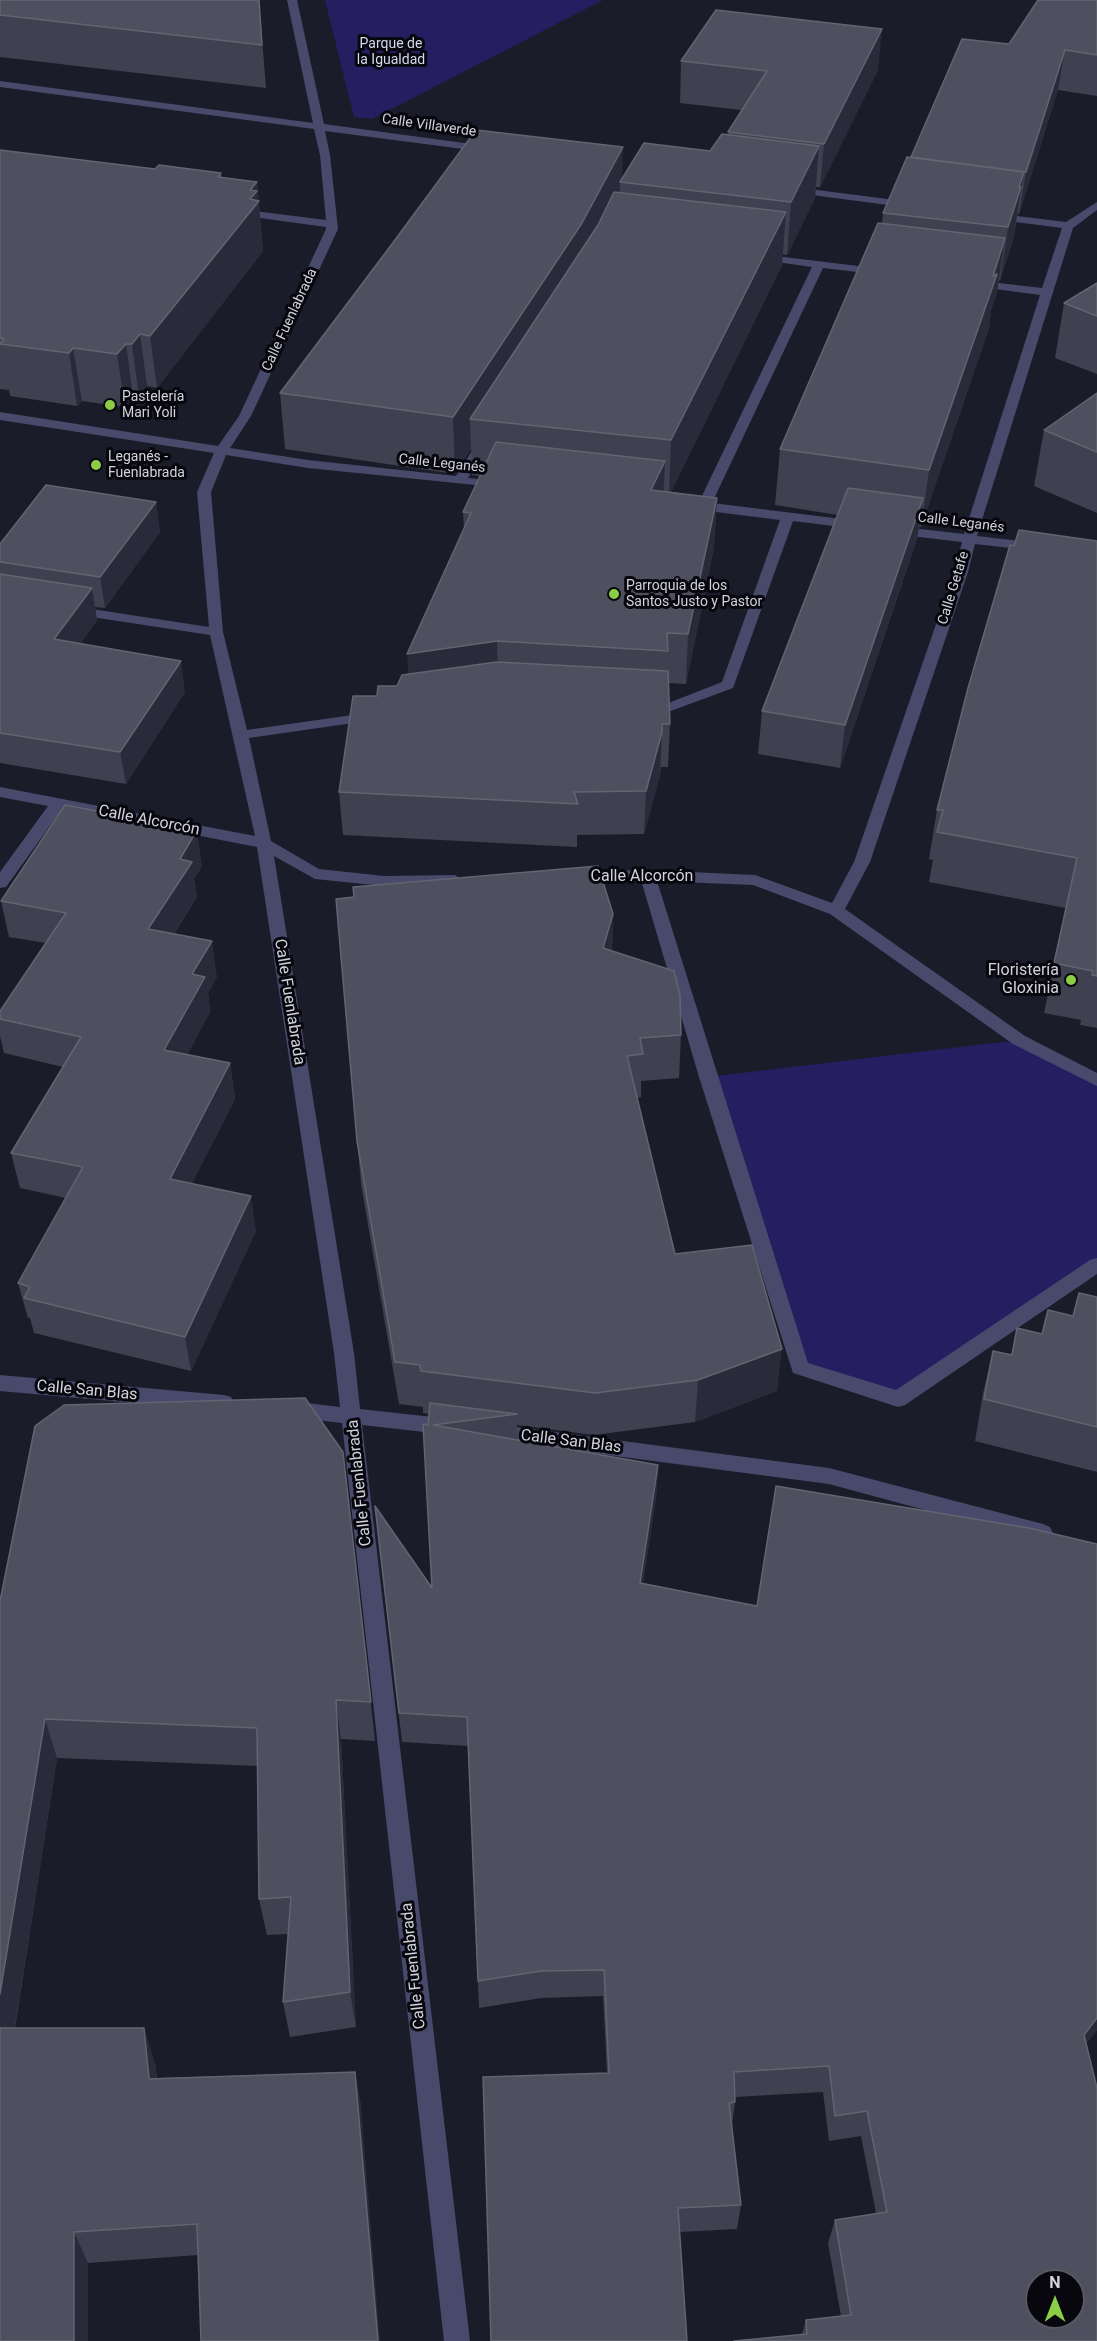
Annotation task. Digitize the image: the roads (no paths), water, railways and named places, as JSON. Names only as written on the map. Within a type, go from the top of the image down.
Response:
[{"type":"street","name":"Calle Fuenlabrada","points":[[292,0],[325,155],[332,230],[245,416],[222,450],[204,492],[216,632],[264,843],[352,1414],[457,2341]]},
{"type":"street","name":"Calle Villaverde","points":[[0,84],[495,150]]},
{"type":"street","points":[[786,189],[927,207]]},
{"type":"street","points":[[986,215],[1068,226],[1096,207]]},
{"type":"street","points":[[229,211],[331,224]]},
{"type":"street","name":"Calle Getafe","points":[[836,909],[862,862],[961,572],[1045,292],[1068,226]]},
{"type":"street","points":[[748,256],[890,273]]},
{"type":"street","points":[[704,506],[819,264]]},
{"type":"street","points":[[962,282],[1045,292]]},
{"type":"street","name":"Calle Leganés","points":[[0,416],[308,464],[518,487]]},
{"type":"street","points":[[459,481],[489,433]]},
{"type":"street","name":"Calle Leganés","points":[[680,504],[1050,548]]},
{"type":"street","points":[[634,706],[668,708],[728,685],[788,516]]},
{"type":"street","points":[[57,607],[216,632]]},
{"type":"street","points":[[241,735],[393,713]]},
{"type":"street","name":"Calle Alcorcón","points":[[0,792],[264,843],[315,874],[384,881],[468,879]]},
{"type":"street","points":[[0,883],[58,803]]},
{"type":"street","points":[[647,875],[800,1368],[898,1399],[1097,1264]]},
{"type":"street","name":"Calle Alcorcón","points":[[563,877],[647,875],[755,880],[836,909],[1019,1040],[1097,1080]]},
{"type":"street","name":"Calle San Blas","points":[[0,1383],[246,1405]]},
{"type":"street","name":"Calle San Blas","points":[[270,1407],[352,1414],[829,1476],[1058,1537]]},
{"type":"place","name":"Pastelería Mari Yoli","points":[[110,405]]},
{"type":"place","name":"Leganés - Fuenlabrada","points":[[96,465]]},
{"type":"place","name":"Parroquia de los Santos Justo y Pastor","points":[[614,594]]},
{"type":"place","name":"Floristería Gloxinia","points":[[1071,980]]},
{"type":"park label","name":"Parque de la Igualdad","points":[[391,52]]}]
